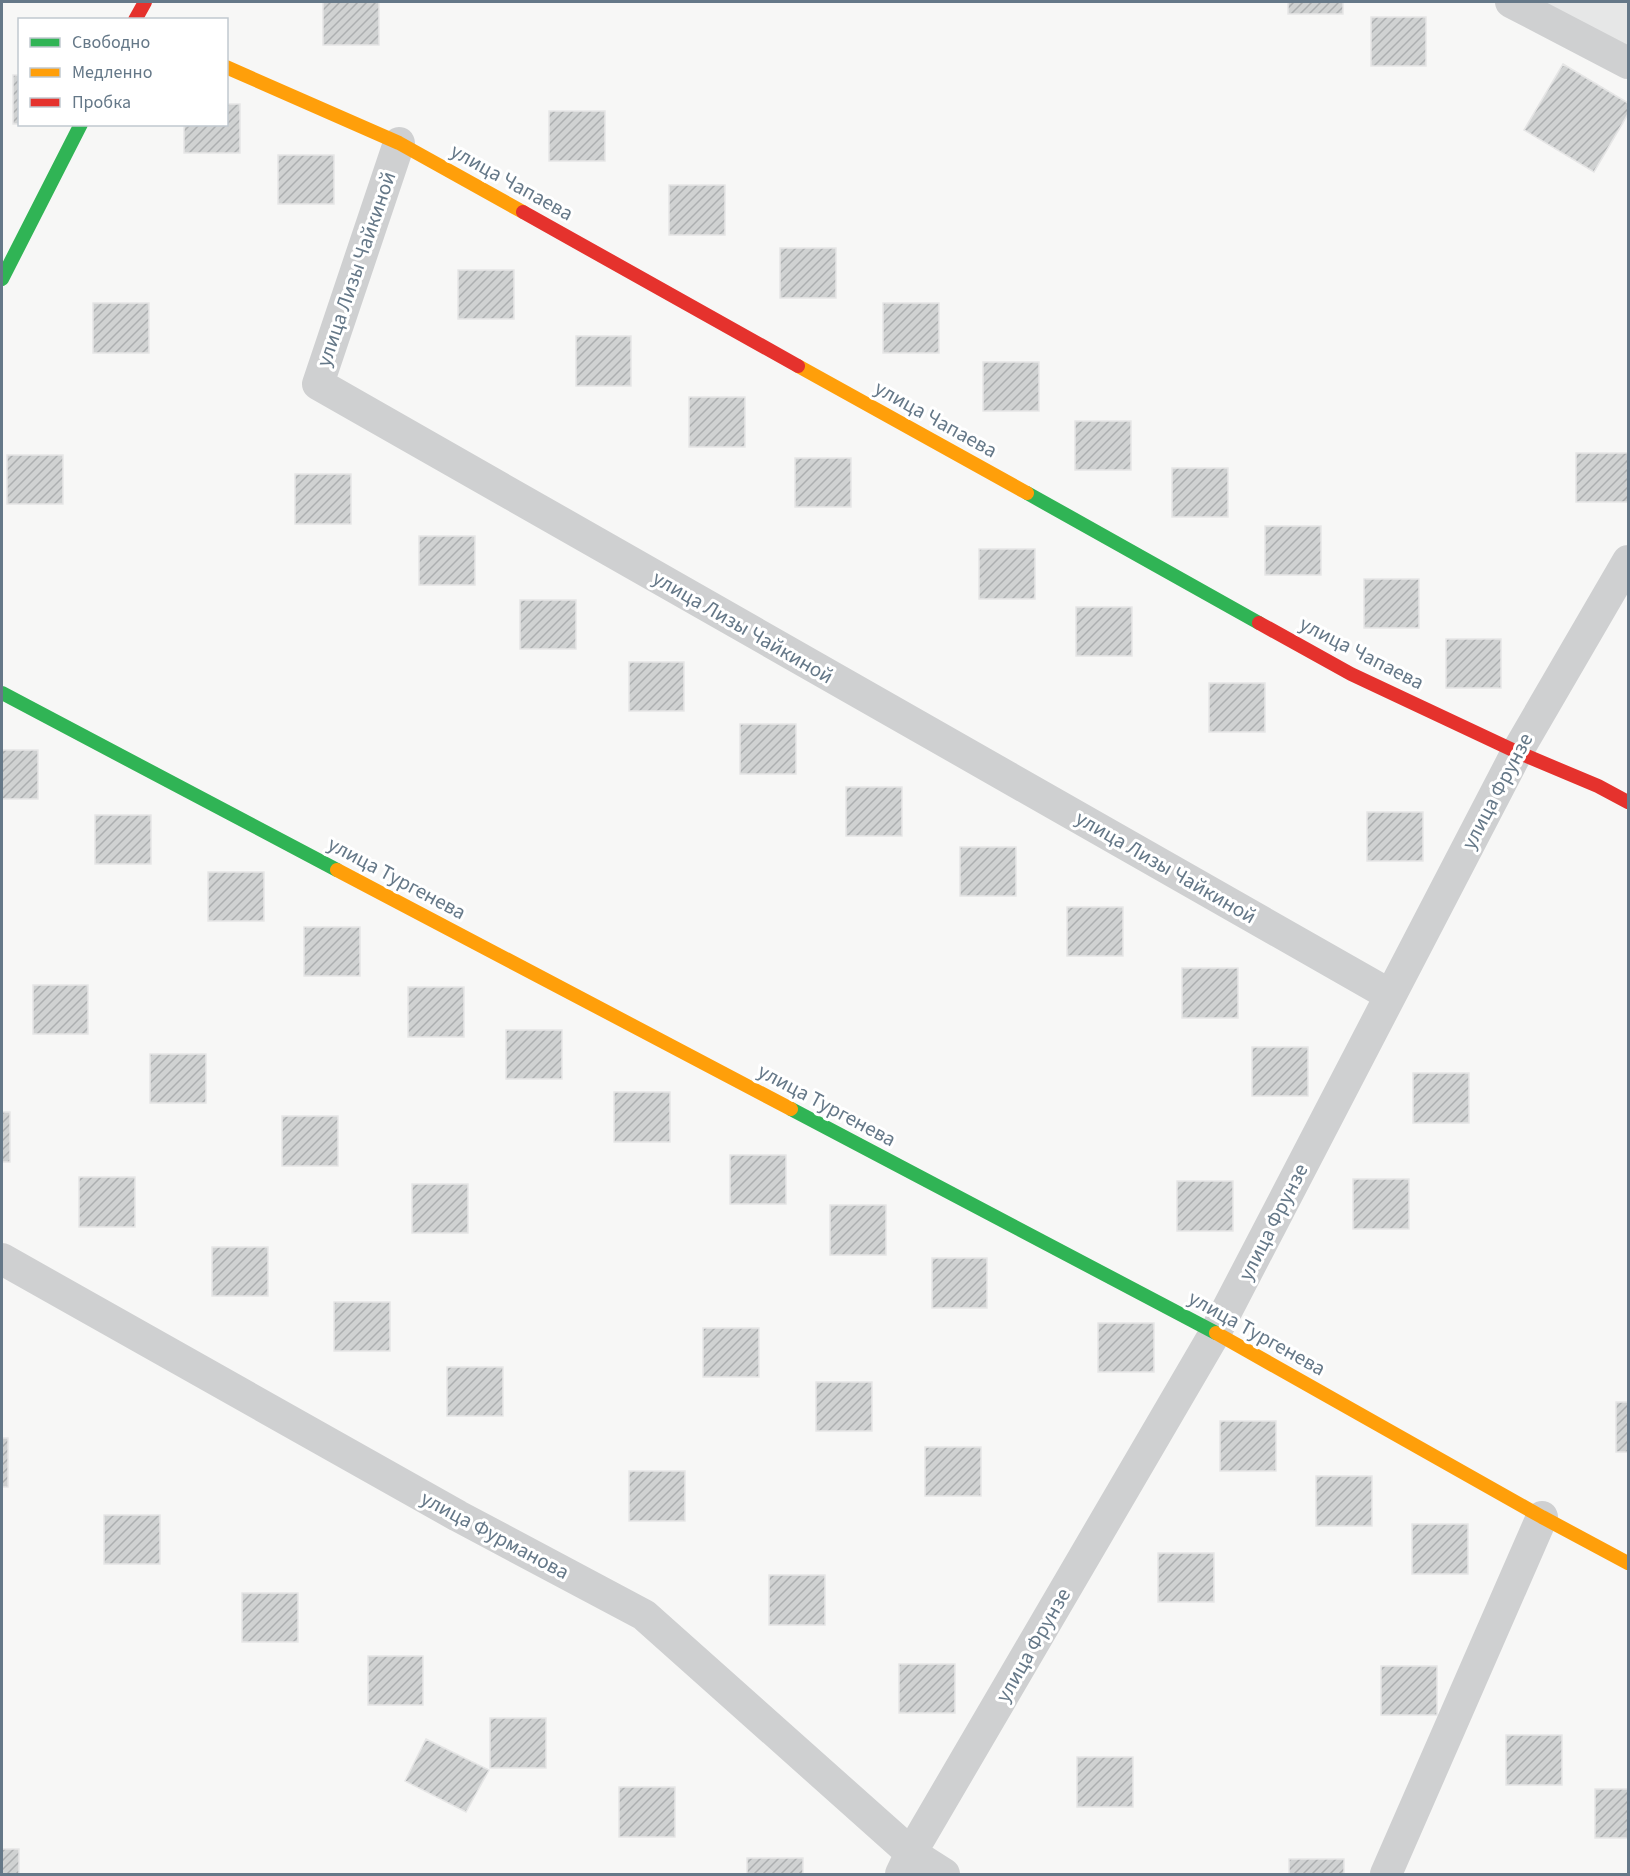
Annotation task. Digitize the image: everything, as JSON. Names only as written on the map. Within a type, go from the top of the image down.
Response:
[{"type":"street","points":[[121,2],[128,18]]},
{"type":"street","points":[[136,18],[145,2]]},
{"type":"street","points":[[1511,2],[1629,63]]},
{"type":"street","name":"улица Чапаева","points":[[228,68],[399,143],[1351,674],[1629,802]]},
{"type":"street","points":[[2,279],[80,126]]},
{"type":"street","name":"улица Лизы Чайкиной","points":[[399,143],[318,384],[1390,995]]},
{"type":"street","name":"улица Фрунзе","points":[[906,1864],[1215,1333],[1517,752],[1629,561]]},
{"type":"street","name":"улица Тургенева","points":[[2,693],[1215,1333],[1542,1517],[1629,1563]]},
{"type":"street","name":"улица Фурманова","points":[[2,1259],[458,1516],[644,1615],[906,1864],[944,1875]]},
{"type":"street","points":[[1386,1875],[1542,1517]]},
{"type":"shaded area","points":[[1542,2],[1628,2],[1628,48]]},
{"type":"building","points":[[323,2],[379,2],[379,45],[323,45]]},
{"type":"building","points":[[1288,2],[1343,2],[1343,14],[1288,14]]},
{"type":"building","points":[[1371,17],[1426,17],[1426,66],[1371,66]]},
{"type":"building","points":[[1563,64],[1628,103],[1628,114],[1594,172],[1524,130]]},
{"type":"building","points":[[13,75],[18,75],[18,124],[13,124]]},
{"type":"building","points":[[228,104],[240,104],[240,153],[184,153],[184,126],[228,126]]},
{"type":"building","points":[[549,111],[605,111],[605,161],[549,161]]},
{"type":"building","points":[[278,155],[334,155],[334,204],[278,204]]},
{"type":"building","points":[[669,185],[725,185],[725,235],[669,235]]},
{"type":"building","points":[[780,248],[836,248],[836,298],[780,298]]},
{"type":"building","points":[[458,270],[514,270],[514,319],[458,319]]},
{"type":"building","points":[[93,303],[149,303],[149,353],[93,353]]},
{"type":"building","points":[[883,303],[939,303],[939,353],[883,353]]},
{"type":"building","points":[[576,336],[631,336],[631,386],[576,386]]},
{"type":"building","points":[[983,362],[1039,362],[1039,411],[983,411]]},
{"type":"building","points":[[689,397],[745,397],[745,447],[689,447]]},
{"type":"building","points":[[1075,421],[1131,421],[1131,470],[1075,470]]},
{"type":"building","points":[[1576,453],[1628,453],[1628,502],[1576,502]]},
{"type":"building","points":[[7,455],[63,455],[63,504],[7,504]]},
{"type":"building","points":[[795,458],[851,458],[851,507],[795,507]]},
{"type":"building","points":[[1172,468],[1228,468],[1228,517],[1172,517]]},
{"type":"building","points":[[295,474],[351,474],[351,524],[295,524]]},
{"type":"building","points":[[1265,526],[1321,526],[1321,575],[1265,575]]},
{"type":"building","points":[[419,536],[475,536],[475,585],[419,585]]},
{"type":"building","points":[[979,549],[1035,549],[1035,599],[979,599]]},
{"type":"building","points":[[1364,579],[1419,579],[1419,628],[1364,628]]},
{"type":"building","points":[[520,600],[576,600],[576,649],[520,649]]},
{"type":"building","points":[[1076,607],[1132,607],[1132,656],[1076,656]]},
{"type":"building","points":[[1446,639],[1501,639],[1501,688],[1446,688]]},
{"type":"building","points":[[629,662],[684,662],[684,711],[629,711]]},
{"type":"building","points":[[1209,683],[1265,683],[1265,732],[1209,732]]},
{"type":"building","points":[[740,724],[796,724],[796,774],[740,774]]},
{"type":"building","points":[[2,750],[38,750],[38,799],[2,799]]},
{"type":"building","points":[[846,787],[902,787],[902,836],[846,836]]},
{"type":"building","points":[[1367,812],[1423,812],[1423,861],[1367,861]]},
{"type":"building","points":[[95,815],[151,815],[151,864],[95,864]]},
{"type":"building","points":[[960,847],[1016,847],[1016,896],[960,896]]},
{"type":"building","points":[[208,872],[264,872],[264,921],[208,921]]},
{"type":"building","points":[[1067,907],[1123,907],[1123,956],[1067,956]]},
{"type":"building","points":[[304,927],[360,927],[360,976],[304,976]]},
{"type":"building","points":[[1182,968],[1238,968],[1238,1018],[1182,1018]]},
{"type":"building","points":[[33,985],[88,985],[88,1034],[33,1034]]},
{"type":"building","points":[[408,987],[464,987],[464,1037],[408,1037]]},
{"type":"building","points":[[506,1030],[562,1030],[562,1079],[506,1079]]},
{"type":"building","points":[[1252,1047],[1308,1047],[1308,1096],[1252,1096]]},
{"type":"building","points":[[150,1054],[206,1054],[206,1103],[150,1103]]},
{"type":"building","points":[[1413,1073],[1469,1073],[1469,1123],[1413,1123]]},
{"type":"building","points":[[614,1092],[670,1092],[670,1142],[614,1142]]},
{"type":"building","points":[[2,1112],[10,1112],[10,1162],[2,1162]]},
{"type":"building","points":[[282,1116],[338,1116],[338,1166],[282,1166]]},
{"type":"building","points":[[730,1155],[786,1155],[786,1204],[730,1204]]},
{"type":"building","points":[[79,1177],[135,1177],[135,1227],[79,1227]]},
{"type":"building","points":[[1353,1179],[1409,1179],[1409,1229],[1353,1229]]},
{"type":"building","points":[[1177,1181],[1233,1181],[1233,1231],[1177,1231]]},
{"type":"building","points":[[412,1184],[468,1184],[468,1233],[412,1233]]},
{"type":"building","points":[[830,1205],[886,1205],[886,1255],[830,1255]]},
{"type":"building","points":[[212,1247],[268,1247],[268,1296],[212,1296]]},
{"type":"building","points":[[932,1258],[987,1258],[987,1308],[932,1308]]},
{"type":"building","points":[[334,1302],[390,1302],[390,1351],[334,1351]]},
{"type":"building","points":[[1098,1323],[1154,1323],[1154,1372],[1098,1372]]},
{"type":"building","points":[[703,1328],[759,1328],[759,1377],[703,1377]]},
{"type":"building","points":[[447,1367],[503,1367],[503,1416],[447,1416]]},
{"type":"building","points":[[816,1382],[872,1382],[872,1431],[816,1431]]},
{"type":"building","points":[[1616,1402],[1628,1402],[1628,1452],[1616,1452]]},
{"type":"building","points":[[1220,1421],[1276,1421],[1276,1471],[1220,1471]]},
{"type":"building","points":[[2,1438],[8,1438],[8,1487],[2,1487]]},
{"type":"building","points":[[925,1447],[981,1447],[981,1496],[925,1496]]},
{"type":"building","points":[[629,1471],[685,1471],[685,1521],[629,1521]]},
{"type":"building","points":[[1316,1476],[1372,1476],[1372,1526],[1316,1526]]},
{"type":"building","points":[[104,1515],[160,1515],[160,1564],[104,1564]]},
{"type":"building","points":[[1412,1524],[1468,1524],[1468,1574],[1412,1574]]},
{"type":"building","points":[[1158,1553],[1214,1553],[1214,1602],[1158,1602]]},
{"type":"building","points":[[769,1575],[825,1575],[825,1625],[769,1625]]},
{"type":"building","points":[[242,1593],[298,1593],[298,1642],[242,1642]]},
{"type":"building","points":[[368,1656],[423,1656],[423,1705],[368,1705]]},
{"type":"building","points":[[899,1664],[955,1664],[955,1713],[899,1713]]},
{"type":"building","points":[[1381,1666],[1437,1666],[1437,1715],[1381,1715]]},
{"type":"building","points":[[490,1718],[546,1718],[546,1768],[490,1768]]},
{"type":"building","points":[[1506,1735],[1562,1735],[1562,1785],[1506,1785]]},
{"type":"building","points":[[426,1739],[489,1770],[466,1812],[405,1781]]},
{"type":"building","points":[[1077,1757],[1133,1757],[1133,1807],[1077,1807]]},
{"type":"building","points":[[619,1787],[675,1787],[675,1837],[619,1837]]},
{"type":"building","points":[[1595,1789],[1628,1789],[1628,1838],[1595,1838]]},
{"type":"building","points":[[2,1849],[19,1849],[19,1874],[2,1874]]},
{"type":"building","points":[[747,1858],[803,1858],[803,1874],[747,1874]]},
{"type":"building","points":[[1289,1859],[1344,1859],[1344,1874],[1289,1874]]},
{"type":"traffic: fast","points":[[2,279],[80,126]]},
{"type":"traffic: fast","points":[[1027,493],[1259,623]]},
{"type":"traffic: fast","points":[[2,693],[337,870]]},
{"type":"traffic: fast","points":[[791,1109],[1216,1333]]},
{"type":"traffic: slow","points":[[228,68],[399,143],[523,212]]},
{"type":"traffic: slow","points":[[798,366],[1027,493]]},
{"type":"traffic: slow","points":[[337,870],[791,1109]]},
{"type":"traffic: slow","points":[[1216,1333],[1628,1563]]},
{"type":"traffic: jam","points":[[136,18],[145,2]]},
{"type":"traffic: jam","points":[[523,212],[798,366]]},
{"type":"traffic: jam","points":[[1259,623],[1351,674],[1517,752],[1598,786],[1628,802]]}]
